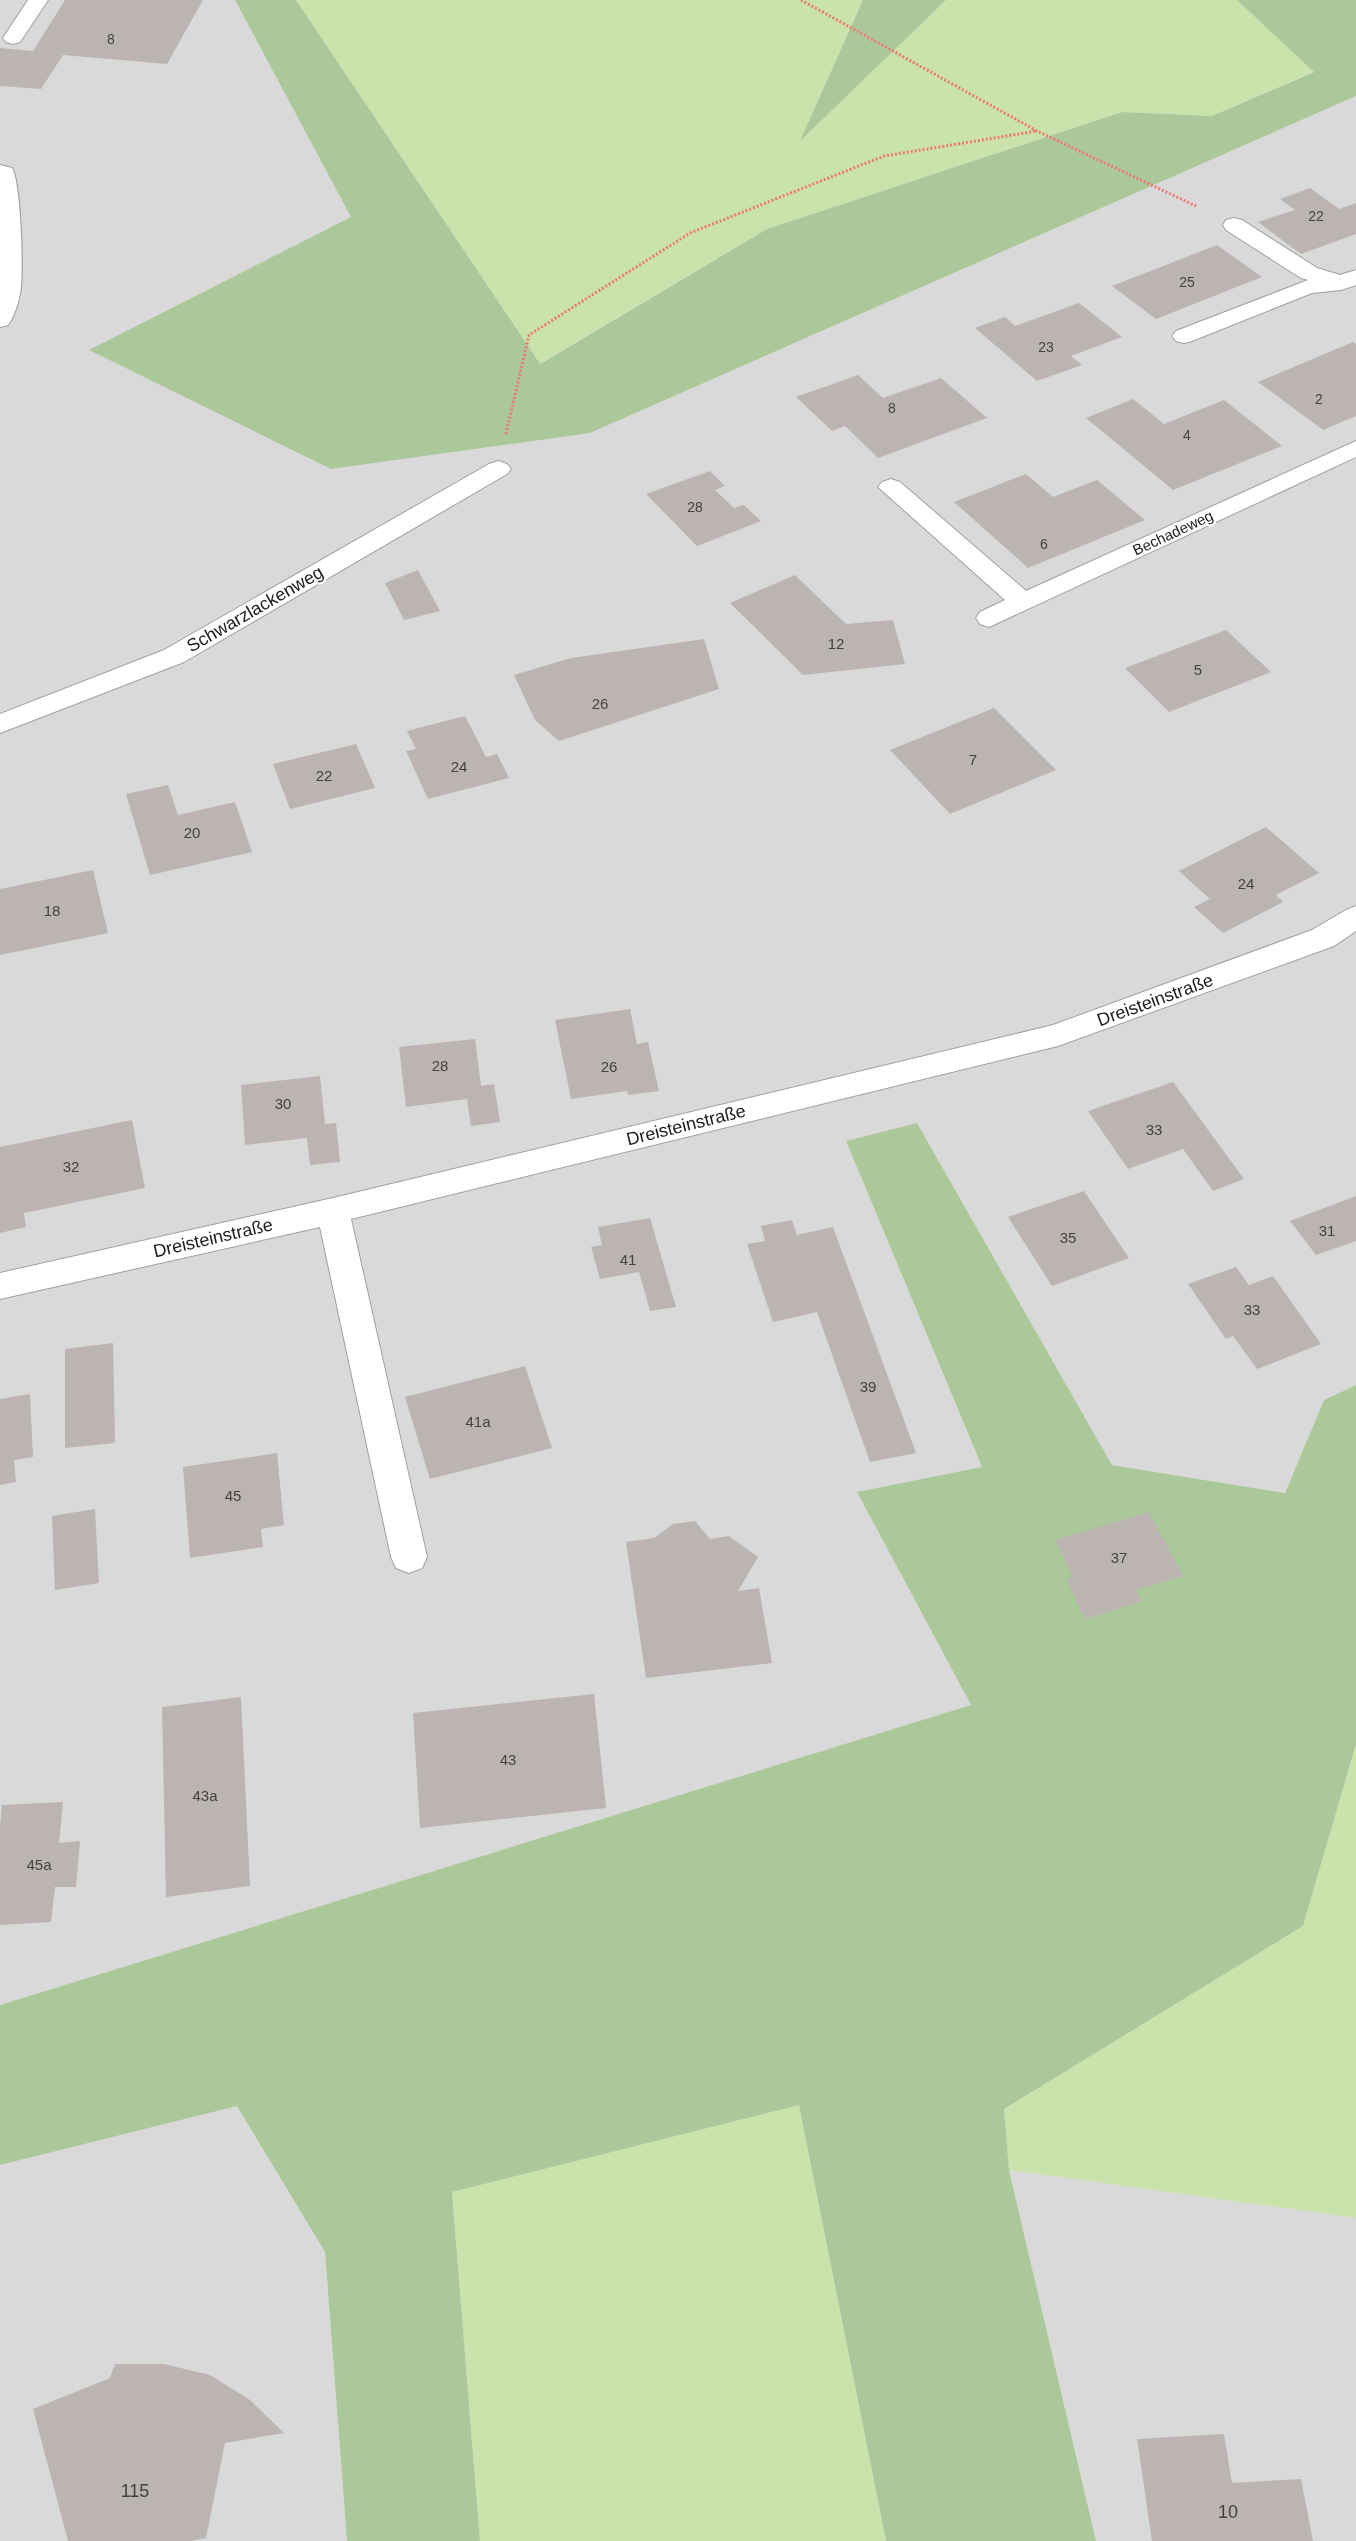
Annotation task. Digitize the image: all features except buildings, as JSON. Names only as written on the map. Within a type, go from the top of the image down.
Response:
[{"type":"street","points":[[14,38],[38,0]]},
{"type":"street","points":[[0,172],[4,172],[8,199],[9,293],[0,320]]},
{"type":"street","points":[[1234,225],[1309,273],[1351,285]]},
{"type":"street","points":[[1184,336],[1308,287],[1351,285]]},
{"type":"street","name":"Bechadeweg","points":[[989,618],[1356,448]]},
{"type":"street","name":"Schwarzlackenweg","points":[[0,724],[174,656],[498,470]]},
{"type":"street","points":[[891,487],[1023,602]]},
{"type":"street","name":"Dreisteinstraße","points":[[0,1286],[333,1211],[1058,1035],[1323,938],[1356,917]]},
{"type":"street","points":[[333,1211],[409,1557]]},
{"type":"path","points":[[801,0],[1037,131],[1234,225]]},
{"type":"path","points":[[498,470],[529,335],[680,239],[884,156],[1037,131]]},
{"type":"shaded area","points":[[0,0],[235,0],[352,217],[89,350],[590,433],[1356,96],[1356,1385],[1324,1400],[1285,1493],[1112,1465],[917,1123],[846,1141],[982,1468],[857,1492],[971,1705],[0,2005]]},
{"type":"shaded area","points":[[237,2105],[325,2252],[347,2541],[0,2541],[0,2165]]},
{"type":"shaded area","points":[[1009,2170],[1356,2218],[1356,2541],[1096,2541]]},
{"type":"green space","points":[[235,0],[296,0],[540,364],[767,229],[1122,112],[1212,116],[1314,72],[1237,0],[1356,0],[1356,96],[590,433],[331,469],[89,350],[351,217]]},
{"type":"green space","points":[[296,0],[863,0],[801,139],[946,0],[1237,0],[1315,71],[1212,116],[1122,112],[767,229],[539,364]]},
{"type":"green space","points":[[863,0],[946,0],[800,141]]},
{"type":"green space","points":[[917,1123],[1112,1465],[1285,1493],[1324,1400],[1356,1385],[1356,1744],[1303,1926],[1004,2109],[1009,2170],[1096,2541],[886,2541],[799,2105],[452,2192],[480,2541],[347,2541],[325,2252],[237,2106],[0,2165],[0,2005],[971,1705],[857,1492],[982,1467],[846,1141]]},
{"type":"green space","points":[[1356,1744],[1356,2218],[1009,2170],[1004,2109],[1303,1926]]},
{"type":"green space","points":[[799,2104],[886,2541],[480,2541],[452,2192]]}]
